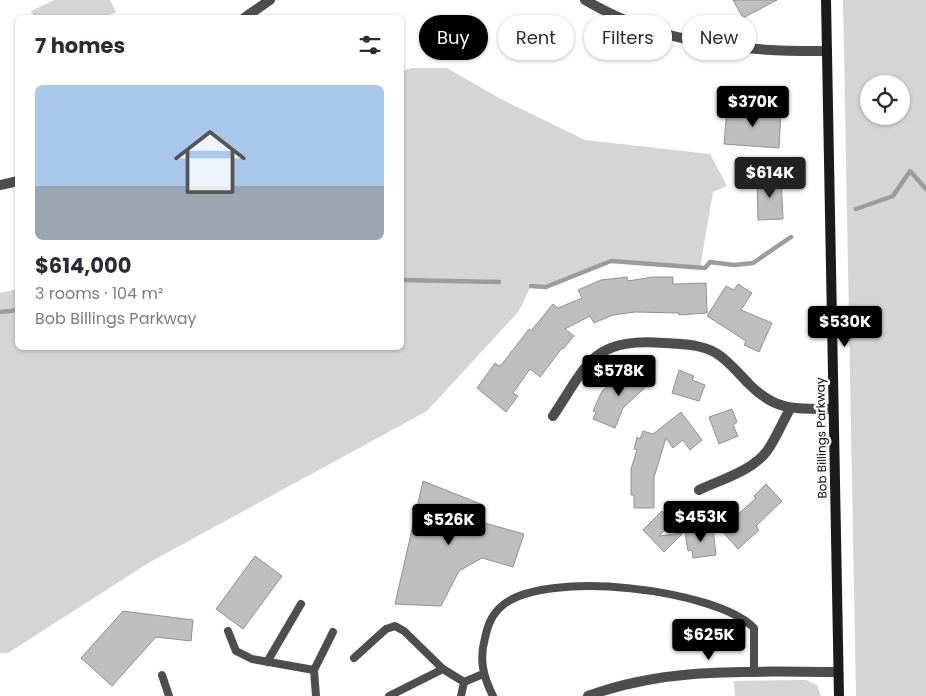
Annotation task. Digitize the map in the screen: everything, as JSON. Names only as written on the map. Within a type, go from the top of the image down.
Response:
[{"type":"main road","name":"Bob Billings Parkway","points":[[826,0],[839,696]]},
{"type":"street","points":[[248,15],[270,0]]},
{"type":"street","points":[[585,0],[645,28],[706,44],[762,51],[827,51]]},
{"type":"street","points":[[0,185],[15,182]]},
{"type":"street","points":[[553,416],[587,365],[598,354],[624,342],[638,341],[692,344],[706,348],[728,362],[753,389],[777,404],[790,410],[833,409]]},
{"type":"street","points":[[699,490],[748,468],[757,461],[767,451],[790,410]]},
{"type":"street","points":[[588,696],[637,681],[666,676],[838,672]]},
{"type":"lane","points":[[493,696],[483,674],[482,651],[489,620],[503,605],[519,596],[533,591],[579,586],[642,588],[680,596],[745,619],[754,628],[754,673]]},
{"type":"lane","points":[[267,662],[301,604]]},
{"type":"lane","points":[[354,658],[386,629],[395,626],[404,631],[443,669],[464,682]]},
{"type":"lane","points":[[228,631],[236,651],[252,659],[314,670]]},
{"type":"lane","points":[[316,696],[314,670],[334,632]]},
{"type":"lane","points":[[389,696],[443,669]]},
{"type":"lane","points":[[464,682],[483,674]]},
{"type":"lane","points":[[162,675],[169,696]]},
{"type":"lane","points":[[461,696],[464,682]]},
{"type":"shaded area","points":[[54,0],[110,0],[116,12],[109,15],[33,15],[31,11]]},
{"type":"shaded area","points":[[843,0],[926,0],[926,696],[856,696]]},
{"type":"shaded area","points":[[411,68],[447,68],[499,98],[585,140],[710,154],[727,186],[713,192],[700,268],[612,261],[546,287],[531,286],[519,311],[427,411],[150,562],[8,653],[0,653],[0,293],[15,289],[15,350],[404,350],[404,71]]},
{"type":"shaded area","points":[[806,680],[817,685],[821,696],[735,696],[734,681]]},
{"type":"building","points":[[733,0],[777,0],[749,15],[741,15]]},
{"type":"building","points":[[727,107],[781,112],[779,148],[724,144]]},
{"type":"building","points":[[781,177],[783,219],[758,220],[757,178]]},
{"type":"building","points":[[627,277],[628,281],[653,277],[673,277],[673,284],[706,283],[707,313],[679,315],[679,313],[635,312],[613,315],[594,323],[590,316],[565,329],[574,336],[562,348],[540,377],[530,369],[513,393],[518,396],[506,412],[477,388],[495,363],[499,366],[502,364],[529,329],[531,331],[553,304],[558,308],[582,298],[578,290],[601,280]]},
{"type":"building","points":[[738,284],[752,293],[741,310],[772,323],[759,352],[744,345],[746,341],[707,316],[726,286],[734,290]]},
{"type":"building","points":[[640,368],[651,382],[623,408],[615,428],[593,419],[596,412],[593,411],[602,391],[621,376],[624,379]]},
{"type":"building","points":[[679,370],[694,376],[692,380],[705,385],[699,401],[672,393]]},
{"type":"building","points":[[732,409],[737,422],[733,425],[738,436],[719,444],[709,417]]},
{"type":"building","points":[[681,412],[702,440],[690,450],[683,440],[673,448],[666,438],[654,477],[654,508],[634,508],[634,495],[631,495],[631,469],[637,450],[634,449],[637,437],[640,439],[643,431],[653,434]]},
{"type":"building","points":[[423,481],[481,504],[477,521],[524,534],[513,567],[482,558],[459,571],[441,606],[395,604]]},
{"type":"building","points":[[766,484],[782,501],[756,526],[759,530],[738,549],[721,530],[756,498],[754,496]]},
{"type":"building","points":[[662,511],[673,522],[659,536],[683,533],[664,552],[643,530]]},
{"type":"building","points":[[713,529],[716,555],[693,558],[692,550],[688,551],[685,533]]},
{"type":"building","points":[[255,556],[282,576],[243,629],[216,609]]},
{"type":"building","points":[[123,611],[193,620],[191,641],[156,637],[112,686],[81,658]]},
{"type":"waterway","points":[[856,209],[893,196],[910,171],[926,189]]},
{"type":"waterway","points":[[531,286],[546,287],[611,261],[705,268],[710,262],[734,265],[753,263],[791,237]]},
{"type":"waterway","points":[[404,280],[499,282]]},
{"type":"waterway","points":[[0,312],[15,310]]}]
